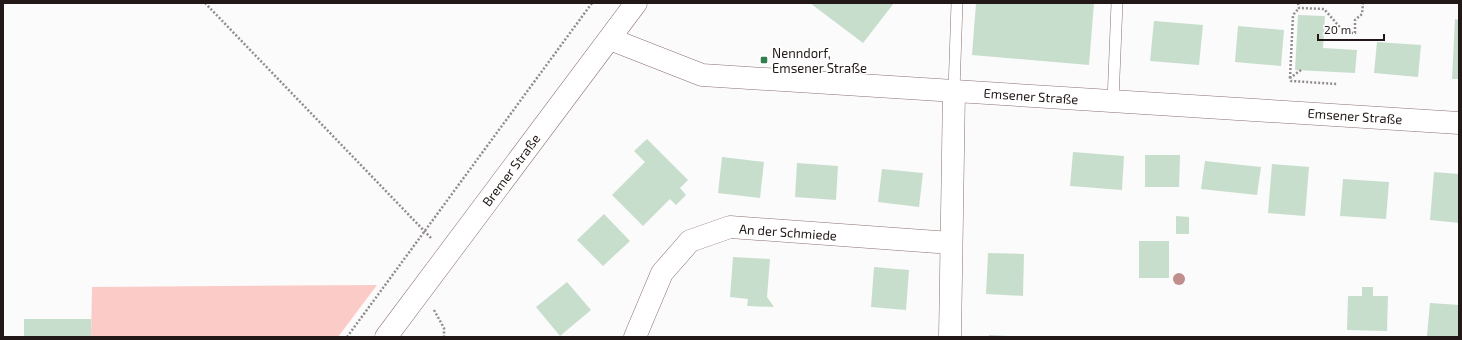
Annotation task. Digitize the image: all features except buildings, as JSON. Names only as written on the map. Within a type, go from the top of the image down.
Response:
[{"type":"street","name":"Bremer Straße","points":[[386,337],[636,3]]},
{"type":"street","name":"Emsener Straße","points":[[610,39],[702,75],[1459,123]]},
{"type":"street","points":[[950,337],[954,92]]},
{"type":"street","name":"An der Schmiede","points":[[635,337],[662,273],[690,241],[730,228],[951,243]]},
{"type":"lane","points":[[954,92],[957,3]]},
{"type":"lane","points":[[1113,102],[1117,3]]},
{"type":"path","points":[[205,3],[447,255]]},
{"type":"path","points":[[347,337],[592,3]]},
{"type":"path","points":[[1298,3],[1299,8]]},
{"type":"path","points":[[1299,8],[1324,9],[1345,32],[1355,32],[1355,20],[1362,14],[1363,3]]},
{"type":"path","points":[[1290,78],[1293,15],[1299,8]]},
{"type":"path","points":[[1290,78],[1301,70]]},
{"type":"path","points":[[1290,78],[1291,81],[1337,84]]},
{"type":"shaded area","points":[[377,285],[338,337],[91,337],[92,287]]},
{"type":"place","name":"Nenndorf, Emsener Straße","points":[[764,60]]}]
